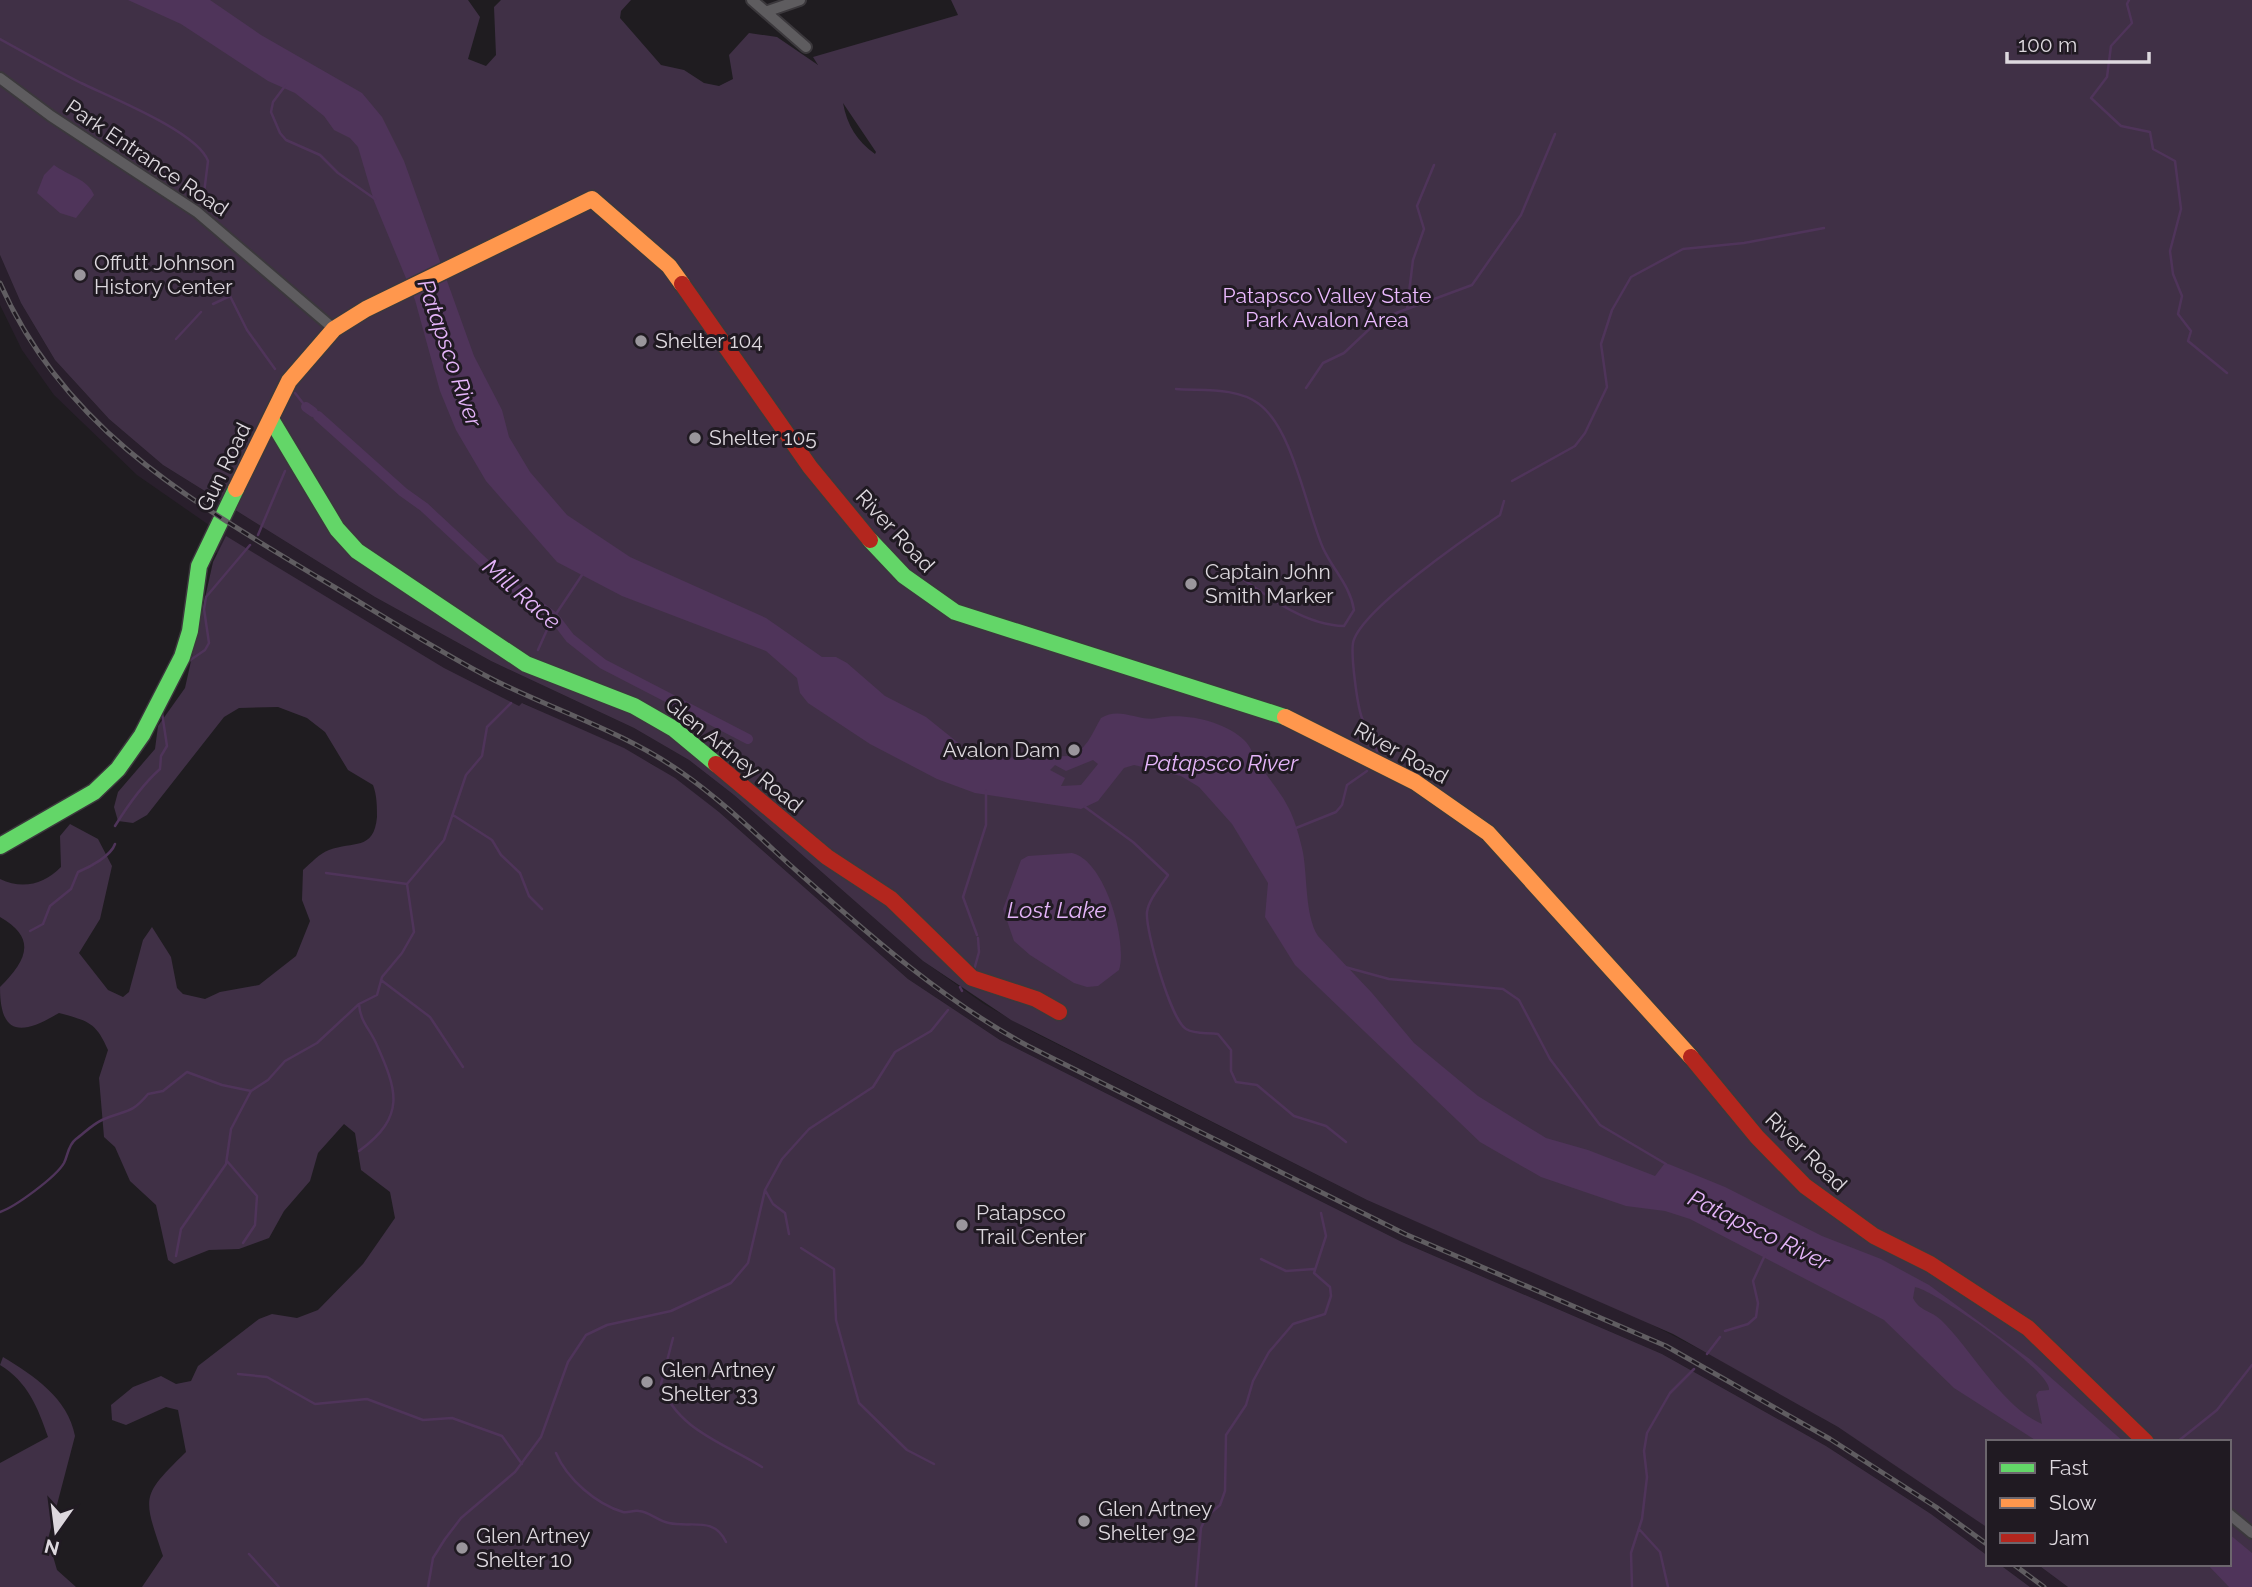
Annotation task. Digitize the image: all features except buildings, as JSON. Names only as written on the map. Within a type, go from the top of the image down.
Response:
[{"type":"street","points":[[752,0],[768,11],[806,47]]},
{"type":"street","points":[[768,11],[800,0]]},
{"type":"street","name":"Park Entrance Road","points":[[0,78],[51,116],[197,212],[334,329]]},
{"type":"street","name":"Gun Road","points":[[0,846],[88,795],[104,783],[132,751],[184,650],[191,625],[194,578],[199,566],[289,382],[334,329],[400,292],[592,199]]},
{"type":"street","name":"River Road","points":[[592,199],[669,266],[810,467],[854,523],[904,576],[955,612],[1281,715],[1329,736],[1468,815],[1488,833],[1724,1094],[1757,1137],[1805,1186],[1874,1236],[1930,1264],[2028,1328],[2144,1440]]},
{"type":"street","name":"Glen Artney Road","points":[[271,419],[323,509],[337,529],[365,557],[526,664],[634,706],[674,729],[827,857],[891,899],[972,978],[1036,999],[1059,1012]]},
{"type":"street","points":[[2231,1516],[2252,1532]]},
{"type":"shaded area","points":[[0,255],[21,303],[55,360],[109,419],[163,465],[375,597],[491,661],[634,728],[689,760],[734,795],[923,961],[984,1004],[1035,1033],[1367,1200],[1633,1315],[1713,1356],[1838,1427],[1944,1495],[1986,1526],[1986,1555],[1931,1514],[1826,1446],[1662,1354],[1402,1242],[1000,1040],[908,979],[719,812],[652,764],[523,703],[513,717],[213,551],[219,532],[137,475],[54,395],[22,350],[0,305]]},
{"type":"shaded area","points":[[2002,1566],[2040,1566],[2068,1587],[2030,1587]]},
{"type":"green space","name":"Patapsco Valley State Park Avalon Area","points":[[0,0],[468,0],[480,17],[468,59],[486,66],[496,55],[494,7],[501,0],[631,0],[621,11],[620,18],[661,65],[684,70],[704,83],[719,86],[733,79],[729,55],[749,33],[777,37],[818,65],[813,57],[958,15],[951,0],[2252,0],[2252,1587],[2068,1587],[2040,1566],[2231,1566],[2231,1440],[1986,1440],[1986,1527],[1838,1427],[1673,1334],[1367,1200],[1011,1020],[923,961],[734,795],[689,760],[634,728],[491,661],[375,597],[163,465],[109,419],[55,360],[21,303],[0,255]],"holes":[[[843,103],[876,152],[875,154],[854,132]]]},
{"type":"green space","points":[[226,536],[444,668],[519,706],[522,703],[624,748],[675,778],[719,812],[908,979],[1000,1040],[1402,1242],[1662,1354],[1826,1446],[1931,1514],[1986,1555],[1986,1566],[2002,1566],[2030,1587],[142,1587],[163,1556],[149,1509],[150,1498],[160,1479],[186,1452],[178,1410],[166,1407],[126,1425],[112,1420],[111,1405],[133,1387],[161,1376],[176,1384],[191,1381],[198,1366],[259,1319],[272,1314],[297,1318],[318,1310],[363,1264],[395,1218],[390,1192],[361,1170],[355,1133],[344,1124],[318,1153],[310,1181],[284,1211],[269,1238],[239,1249],[209,1250],[174,1264],[168,1260],[156,1205],[130,1181],[115,1147],[104,1137],[99,1078],[108,1050],[95,1028],[84,1021],[59,1013],[34,1025],[16,1027],[9,1023],[4,1015],[0,987],[21,960],[24,942],[12,925],[0,917],[0,879],[25,885],[48,878],[61,867],[60,836],[70,824],[98,839],[112,866],[100,919],[79,953],[108,990],[123,997],[129,992],[143,940],[152,927],[171,957],[177,988],[183,994],[205,999],[220,992],[259,985],[296,956],[310,921],[302,900],[303,870],[326,851],[361,843],[372,835],[377,817],[373,785],[348,770],[325,732],[307,718],[278,707],[239,708],[224,717],[147,815],[133,823],[118,821],[114,807],[118,792],[155,749],[158,726],[185,688],[213,562]]},
{"type":"green space","points":[[3,1357],[48,1389],[71,1422],[75,1436],[48,1539],[57,1570],[76,1587],[0,1587],[0,1463],[48,1437],[36,1406],[25,1388],[0,1365]]},
{"type":"water","name":"Patapsco River","points":[[128,0],[210,0],[261,35],[362,93],[382,117],[404,161],[474,356],[502,410],[509,437],[530,472],[567,515],[630,557],[766,618],[822,657],[836,657],[847,663],[885,696],[926,717],[977,758],[1071,756],[1085,745],[1101,718],[1115,714],[1151,719],[1168,716],[1191,717],[1215,723],[1236,733],[1248,745],[1285,802],[1294,821],[1304,858],[1310,916],[1318,936],[1372,993],[1414,1043],[1478,1096],[1546,1138],[1588,1150],[1655,1176],[1665,1163],[1671,1165],[1725,1187],[1822,1236],[1881,1259],[1929,1285],[2031,1360],[2122,1440],[2035,1440],[1954,1388],[1884,1320],[1690,1219],[1665,1211],[1626,1206],[1541,1177],[1480,1142],[1295,965],[1265,917],[1268,883],[1232,824],[1199,787],[1181,776],[1134,765],[1124,768],[1098,801],[1081,809],[975,793],[937,779],[870,744],[808,703],[800,693],[797,678],[766,651],[622,596],[557,562],[486,481],[456,430],[440,391],[415,300],[374,201],[358,147],[350,138],[334,130],[324,116],[295,93],[268,81],[181,24]],"holes":[[[1093,760],[1098,764],[1081,785],[1061,786],[1065,778],[1050,770],[1055,765],[1066,771]],[[1915,1287],[1991,1333],[2045,1380],[2049,1390],[2039,1391],[2036,1395],[2042,1424],[2014,1405],[1953,1332],[1941,1320],[1919,1306],[1913,1298]]]},
{"type":"water","points":[[54,165],[82,181],[94,195],[76,218],[60,213],[37,193],[44,175]]},
{"type":"water","name":"Lost Lake","points":[[1072,853],[1084,859],[1095,870],[1104,886],[1117,923],[1121,957],[1119,970],[1098,986],[1087,987],[1074,983],[1030,955],[1014,941],[1003,909],[1021,860],[1028,856]]},
{"type":"water","points":[[2231,1536],[2252,1553],[2252,1587],[2229,1587],[2209,1566],[2231,1566]]},
{"type":"waterway","points":[[2129,0],[2127,4],[2132,23],[2111,46],[2107,77],[2091,98],[2121,126],[2150,132],[2153,149],[2175,161],[2181,209],[2170,251],[2173,274],[2182,296],[2178,314],[2191,331],[2188,341],[2227,373]]},
{"type":"waterway","points":[[0,39],[81,83],[152,116],[188,139],[201,150],[208,161],[204,193]]},
{"type":"waterway","points":[[285,86],[273,102],[271,112],[280,133],[286,140],[320,155],[338,173],[375,199]]},
{"type":"waterway","points":[[1306,388],[1323,363],[1344,353],[1380,319],[1472,285],[1521,215],[1555,134]]},
{"type":"waterway","points":[[1407,309],[1413,260],[1424,229],[1417,206],[1434,165]]},
{"type":"waterway","points":[[1512,481],[1575,446],[1585,433],[1607,387],[1601,344],[1612,310],[1631,277],[1683,249],[1744,243],[1824,228]]},
{"type":"waterway","points":[[213,304],[230,296],[247,330],[275,369]]},
{"type":"waterway","points":[[176,339],[201,312]]},
{"type":"waterway","points":[[1176,389],[1230,392],[1259,404],[1271,416],[1290,450],[1323,548],[1345,585],[1354,610],[1344,626],[1315,621],[1288,608],[1237,575]]},
{"type":"waterway","points":[[295,393],[306,407]]},
{"type":"waterway","name":"Mill Race","points":[[306,407],[313,412]]},
{"type":"waterway","name":"Mill Race","points":[[318,416],[403,492],[424,507],[496,574],[554,617],[570,638],[603,664],[748,739]]},
{"type":"waterway","points":[[258,535],[285,471]]},
{"type":"waterway","points":[[1377,751],[1362,718],[1356,692],[1353,643],[1360,629],[1374,612],[1418,574],[1500,515],[1504,501]]},
{"type":"waterway","points":[[186,663],[205,650],[209,643],[204,609],[206,597],[250,545]]},
{"type":"waterway","points":[[538,650],[550,623],[582,575]]},
{"type":"waterway","points":[[0,1212],[25,1198],[53,1176],[64,1163],[73,1141],[99,1122],[132,1109],[148,1094],[163,1091],[187,1072],[222,1085],[251,1091],[268,1080],[285,1061],[317,1043],[359,1004],[377,995],[382,977],[402,953],[414,932],[407,884],[444,840],[466,775],[482,756],[487,727],[511,703]]},
{"type":"waterway","points":[[115,826],[147,782],[160,769],[161,756],[167,746],[162,713]]},
{"type":"waterway","points":[[1296,828],[1336,812],[1342,805],[1347,785],[1367,771]]},
{"type":"waterway","points":[[977,935],[963,897],[986,825],[986,791]]},
{"type":"waterway","points":[[1085,807],[1133,842],[1168,875],[1150,902],[1147,922],[1160,974],[1180,1022],[1190,1031],[1218,1034],[1231,1050],[1231,1071],[1236,1082],[1257,1085],[1294,1116],[1326,1126],[1346,1142]]},
{"type":"waterway","points":[[453,815],[492,840],[501,855],[520,873],[529,896],[542,909]]},
{"type":"waterway","points":[[30,931],[43,924],[50,906],[71,889],[78,872],[105,857],[115,844]]},
{"type":"waterway","points":[[326,873],[407,884]]},
{"type":"waterway","points":[[974,970],[979,952],[978,938]]},
{"type":"waterway","points":[[1345,967],[1389,979],[1503,989],[1519,1000],[1550,1059],[1600,1125],[1666,1164]]},
{"type":"waterway","points":[[381,980],[430,1017],[463,1067]]},
{"type":"waterway","points":[[960,987],[962,991]]},
{"type":"waterway","points":[[359,1004],[363,1020],[376,1043],[393,1089],[391,1114],[385,1126],[359,1151]]},
{"type":"waterway","points":[[428,1587],[433,1558],[445,1539],[461,1518],[515,1472],[541,1437],[568,1362],[586,1335],[607,1325],[671,1311],[731,1283],[748,1263],[765,1190],[782,1159],[809,1129],[873,1087],[895,1052],[931,1031],[948,1010]]},
{"type":"waterway","points":[[176,1256],[181,1229],[226,1164],[231,1129],[251,1091]]},
{"type":"waterway","points":[[227,1161],[257,1196],[255,1225],[243,1243]]},
{"type":"waterway","points":[[765,1190],[773,1204],[785,1213],[789,1234]]},
{"type":"waterway","points":[[1196,1587],[1201,1528],[1206,1517],[1220,1505],[1225,1491],[1226,1435],[1246,1405],[1253,1381],[1269,1352],[1293,1324],[1325,1314],[1331,1296],[1330,1287],[1314,1273],[1326,1236],[1321,1213]]},
{"type":"waterway","points":[[801,1248],[834,1269],[836,1320],[859,1403],[907,1450],[934,1464]]},
{"type":"waterway","points":[[1725,1331],[1748,1324],[1756,1317],[1758,1303],[1753,1281],[1765,1255]]},
{"type":"waterway","points":[[1261,1259],[1286,1271],[1314,1269]]},
{"type":"waterway","points":[[1707,1354],[1720,1337]]},
{"type":"waterway","points":[[673,1338],[661,1384],[668,1400],[678,1413],[703,1434],[762,1467]]},
{"type":"waterway","points":[[2180,1440],[2217,1410],[2252,1365]]},
{"type":"waterway","points":[[1632,1587],[1631,1553],[1642,1519],[1647,1477],[1644,1451],[1647,1433],[1670,1393],[1694,1369]]},
{"type":"waterway","points":[[238,1374],[267,1377],[315,1404],[367,1399],[423,1420],[452,1418],[502,1436],[522,1464]]},
{"type":"waterway","points":[[556,1453],[575,1481],[603,1503],[623,1512],[643,1512],[669,1523],[708,1526],[721,1534],[726,1542]]},
{"type":"waterway","points":[[1639,1529],[1660,1552],[1668,1587]]},
{"type":"waterway","points":[[249,1554],[279,1587]]},
{"type":"railway","points":[[0,283],[27,334],[58,380],[95,420],[134,456],[177,488],[270,549],[449,656],[517,691],[636,745],[681,772],[723,805],[904,963],[995,1027],[1405,1234],[1666,1346],[1830,1439],[1936,1507],[1986,1544]]},
{"type":"railway","points":[[2016,1566],[2044,1587]]},
{"type":"traffic: fast","points":[[271,419],[337,529],[357,551],[526,664],[634,706],[674,729],[716,764]]},
{"type":"traffic: fast","points":[[0,846],[94,792],[118,769],[142,735],[182,657],[190,631],[199,566],[236,489]]},
{"type":"traffic: fast","points":[[870,540],[904,576],[955,612],[1285,717]]},
{"type":"traffic: slow","points":[[236,489],[289,381],[334,329],[366,309],[592,199],[669,266],[682,284]]},
{"type":"traffic: slow","points":[[1285,717],[1415,782],[1488,833],[1691,1057]]},
{"type":"traffic: jam","points":[[682,284],[810,467],[870,540]]},
{"type":"traffic: jam","points":[[716,764],[827,857],[891,899],[972,978],[1036,999],[1059,1012]]},
{"type":"traffic: jam","points":[[1691,1057],[1757,1137],[1805,1186],[1874,1236],[1930,1264],[2028,1328],[2144,1440]]},
{"type":"place","name":"Offutt Johnson History Center","points":[[80,275]]},
{"type":"place","name":"Shelter 104","points":[[641,341]]},
{"type":"place","name":"Shelter 105","points":[[695,438]]},
{"type":"place","name":"Captain John Smith Marker","points":[[1191,584]]},
{"type":"place","name":"Avalon Dam","points":[[1074,750]]},
{"type":"place","name":"Patapsco Trail Center","points":[[962,1225]]},
{"type":"place","name":"Glen Artney Shelter 33","points":[[647,1382]]},
{"type":"place","name":"Glen Artney Shelter 92","points":[[1084,1521]]},
{"type":"place","name":"Glen Artney Shelter 10","points":[[462,1548]]}]
